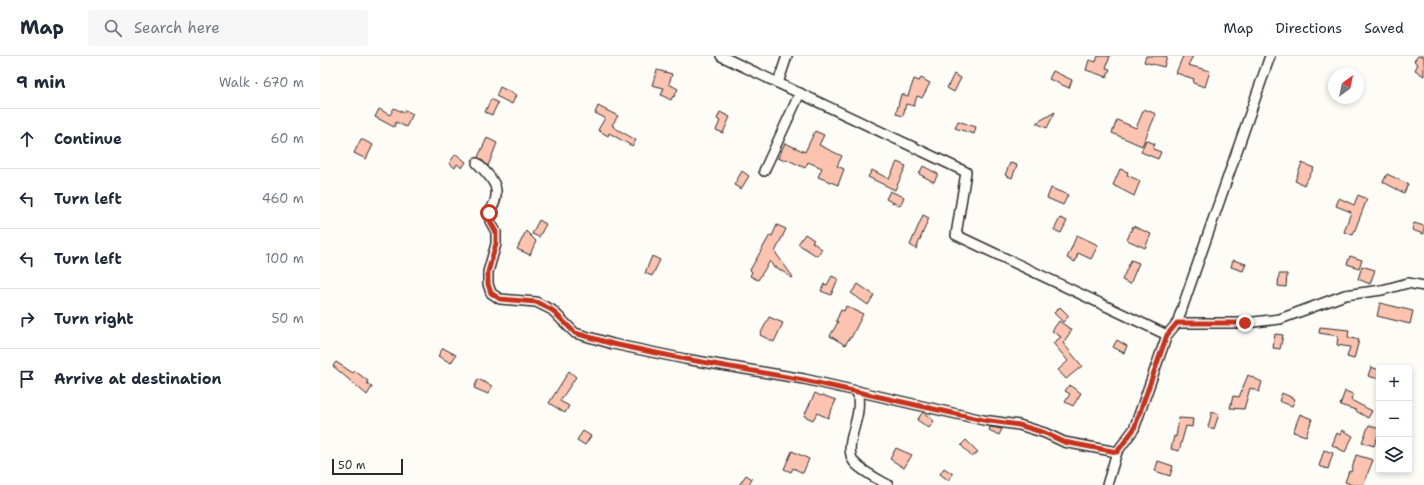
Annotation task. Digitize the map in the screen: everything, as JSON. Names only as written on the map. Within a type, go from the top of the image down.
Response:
[{"type":"street","points":[[721,56],[966,172],[956,235],[1167,335]]},
{"type":"street","points":[[778,83],[787,56]]},
{"type":"street","points":[[1107,485],[1117,452],[1134,429],[1167,335],[1177,323],[1270,56]]},
{"type":"street","points":[[764,171],[800,93]]},
{"type":"street","points":[[477,163],[492,178],[497,191],[494,206],[489,213],[490,221],[496,232],[496,244],[488,272],[488,284],[491,293],[500,299],[536,302],[552,310],[575,333],[613,344],[685,359],[804,380],[983,420],[1019,425],[1045,433],[1064,442],[1117,452]]},
{"type":"street","points":[[1177,323],[1245,323],[1280,319],[1345,295],[1382,290],[1408,283],[1424,286]]},
{"type":"street","points":[[858,391],[858,411],[852,431],[851,456],[855,462],[870,474],[888,485]]},
{"type":"building","points":[[1098,56],[1110,56],[1106,68],[1110,69],[1107,77],[1086,70],[1089,60],[1096,62]]},
{"type":"building","points":[[1146,56],[1167,56],[1164,67],[1144,62]]},
{"type":"building","points":[[1183,56],[1193,56],[1188,65],[1210,71],[1205,87],[1193,83],[1194,79],[1176,73]]},
{"type":"building","points":[[1418,56],[1424,56],[1424,76],[1415,70],[1418,64],[1414,61]]},
{"type":"building","points":[[657,70],[672,74],[669,84],[678,89],[671,100],[661,95],[664,88],[652,85]]},
{"type":"building","points":[[1053,71],[1072,80],[1069,88],[1049,79]]},
{"type":"building","points":[[954,74],[961,78],[954,92],[947,88]]},
{"type":"building","points":[[921,78],[930,83],[922,98],[917,96],[914,106],[906,104],[903,116],[896,114],[901,94],[908,96],[914,79],[919,81]]},
{"type":"building","points":[[500,87],[516,95],[512,104],[496,96]]},
{"type":"building","points":[[491,99],[498,103],[492,115],[485,112]]},
{"type":"building","points":[[598,106],[618,116],[612,125],[636,140],[632,146],[609,133],[608,136],[598,130],[605,118],[595,113]]},
{"type":"building","points":[[394,108],[404,113],[405,110],[413,114],[406,127],[396,122],[394,127],[375,117],[379,109],[390,115]]},
{"type":"building","points":[[1144,109],[1156,114],[1142,146],[1112,133],[1117,120],[1136,128]]},
{"type":"building","points":[[720,112],[730,117],[723,133],[716,130],[720,121],[717,119]]},
{"type":"building","points":[[1055,112],[1047,128],[1036,123]]},
{"type":"building","points":[[958,121],[976,127],[974,134],[955,128]]},
{"type":"building","points":[[815,131],[824,135],[819,145],[842,156],[837,166],[844,169],[838,185],[818,177],[822,168],[808,162],[805,168],[786,159],[785,161],[778,158],[785,143],[805,152]]},
{"type":"building","points":[[487,138],[497,143],[488,166],[478,157]]},
{"type":"building","points":[[361,139],[373,145],[366,159],[354,153]]},
{"type":"building","points":[[1146,140],[1155,144],[1153,149],[1161,152],[1158,159],[1141,152]]},
{"type":"building","points":[[456,154],[466,162],[462,168],[457,164],[455,168],[449,163]]},
{"type":"building","points":[[897,162],[906,166],[895,190],[868,177],[872,170],[889,179]]},
{"type":"building","points":[[1010,163],[1017,165],[1012,178],[1005,175]]},
{"type":"building","points":[[1302,163],[1314,168],[1304,185],[1295,181]]},
{"type":"building","points":[[923,166],[938,174],[934,182],[919,174]]},
{"type":"building","points":[[1120,169],[1128,172],[1127,175],[1140,181],[1134,196],[1113,185]]},
{"type":"building","points":[[742,171],[749,176],[741,189],[734,185]]},
{"type":"building","points":[[1387,174],[1408,184],[1404,193],[1383,182]]},
{"type":"building","points":[[1051,188],[1068,195],[1063,205],[1047,198]]},
{"type":"building","points":[[890,191],[904,197],[900,206],[886,199]]},
{"type":"building","points":[[1358,195],[1367,199],[1353,235],[1344,232],[1351,212],[1336,206],[1339,198],[1354,205]]},
{"type":"building","points":[[923,215],[929,218],[916,249],[910,245]]},
{"type":"building","points":[[1060,218],[1067,221],[1061,233],[1054,230]]},
{"type":"building","points":[[539,220],[546,224],[539,237],[532,234]]},
{"type":"building","points":[[1414,223],[1424,226],[1424,234],[1412,230]]},
{"type":"building","points":[[777,225],[786,229],[775,252],[793,277],[792,278],[776,267],[774,268],[770,261],[758,280],[750,276],[752,272],[750,270],[770,235],[772,236]]},
{"type":"building","points":[[1133,226],[1151,234],[1145,248],[1127,240]]},
{"type":"building","points":[[526,231],[536,241],[530,255],[517,249]]},
{"type":"building","points":[[805,234],[814,240],[812,242],[822,249],[817,256],[798,244]]},
{"type":"building","points":[[1077,235],[1098,245],[1091,259],[1078,253],[1075,262],[1067,258]]},
{"type":"building","points":[[652,256],[660,260],[652,276],[645,273]]},
{"type":"building","points":[[1350,256],[1362,260],[1359,268],[1347,264]]},
{"type":"building","points":[[1131,260],[1139,263],[1130,284],[1122,280]]},
{"type":"building","points":[[1233,260],[1246,264],[1243,271],[1231,267]]},
{"type":"building","points":[[1362,266],[1375,270],[1370,284],[1358,279]]},
{"type":"building","points":[[1279,274],[1287,274],[1286,287],[1278,286]]},
{"type":"building","points":[[832,276],[838,279],[831,295],[821,291],[824,284],[827,285]]},
{"type":"building","points":[[858,284],[874,295],[868,305],[851,293]]},
{"type":"building","points":[[1380,303],[1413,311],[1410,324],[1377,316]]},
{"type":"building","points":[[846,306],[863,314],[851,338],[850,337],[845,345],[830,336],[838,322],[836,321],[841,310],[844,311]]},
{"type":"building","points":[[1060,307],[1069,316],[1063,322],[1054,313]]},
{"type":"building","points":[[769,317],[783,323],[774,342],[760,335]]},
{"type":"building","points":[[1059,321],[1072,330],[1063,343],[1082,366],[1066,379],[1058,370],[1068,361],[1053,343],[1061,337],[1052,331]]},
{"type":"building","points":[[1320,327],[1349,330],[1348,337],[1359,340],[1354,359],[1347,357],[1350,347],[1337,345],[1338,336],[1319,333]]},
{"type":"building","points":[[1275,334],[1283,335],[1280,349],[1273,348]]},
{"type":"building","points":[[1117,340],[1127,346],[1124,353],[1113,347]]},
{"type":"building","points":[[443,348],[456,355],[451,363],[438,356]]},
{"type":"building","points":[[336,362],[353,373],[355,371],[368,381],[367,383],[372,387],[367,395],[333,366]]},
{"type":"building","points":[[1371,367],[1376,369],[1376,378],[1368,376]]},
{"type":"building","points":[[569,371],[576,377],[560,401],[569,406],[565,413],[549,403]]},
{"type":"building","points":[[1248,375],[1262,382],[1259,392],[1250,388],[1244,409],[1230,408],[1233,396],[1239,397]]},
{"type":"building","points":[[478,379],[492,386],[488,394],[474,388]]},
{"type":"building","points":[[1069,385],[1081,393],[1073,406],[1065,402],[1070,394],[1065,391]]},
{"type":"building","points":[[1345,391],[1353,394],[1351,400],[1372,411],[1368,418],[1356,410],[1340,405]]},
{"type":"building","points":[[815,393],[836,400],[828,418],[817,413],[813,420],[804,416]]},
{"type":"building","points":[[1282,393],[1295,399],[1292,406],[1279,401]]},
{"type":"building","points":[[923,412],[934,421],[929,428],[917,420]]},
{"type":"building","points":[[1212,412],[1219,414],[1214,429],[1208,427]]},
{"type":"building","points":[[1300,414],[1312,419],[1306,436],[1293,432]]},
{"type":"building","points":[[1179,418],[1193,419],[1192,427],[1186,426],[1179,451],[1171,449],[1174,436],[1176,437]]},
{"type":"building","points":[[1369,425],[1376,428],[1376,441],[1374,446],[1362,442]]},
{"type":"building","points":[[990,427],[1002,429],[999,435],[989,430]]},
{"type":"building","points":[[1342,430],[1353,436],[1345,452],[1332,445],[1337,433],[1340,435]]},
{"type":"building","points":[[583,431],[591,436],[585,445],[577,440]]},
{"type":"building","points":[[966,440],[978,452],[972,457],[961,445]]},
{"type":"building","points":[[896,448],[912,455],[904,468],[890,459]]},
{"type":"building","points":[[1324,450],[1333,453],[1328,469],[1319,466]]},
{"type":"building","points":[[792,451],[809,459],[803,473],[793,468],[791,472],[784,469]]},
{"type":"building","points":[[1356,455],[1373,460],[1363,485],[1353,485],[1345,482],[1349,471],[1351,472]]},
{"type":"building","points":[[1158,461],[1173,466],[1170,476],[1155,471]]},
{"type":"building","points":[[944,468],[953,474],[948,480],[940,474]]},
{"type":"building","points":[[746,475],[752,479],[748,485],[739,485]]},
{"type":"route","points":[[489,213],[490,221],[496,232],[496,244],[488,272],[488,284],[491,293],[500,299],[536,302],[552,310],[575,333],[613,344],[685,359],[830,385],[983,420],[1019,425],[1045,433],[1064,442],[1117,452],[1134,429],[1167,335],[1177,323],[1245,323]]}]
